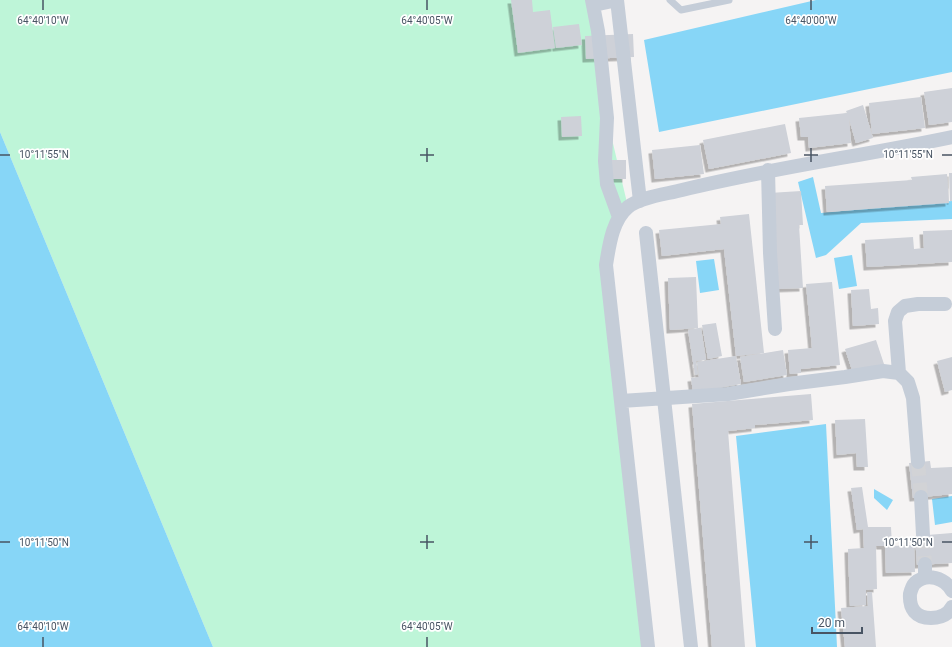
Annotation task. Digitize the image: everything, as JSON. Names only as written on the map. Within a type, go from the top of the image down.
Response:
[{"type":"street","points":[[619,216],[607,184],[607,118],[598,31],[593,2],[617,0],[640,201]]},
{"type":"street","points":[[648,647],[606,265],[610,240],[619,216],[628,207],[640,201],[768,170],[952,137]]},
{"type":"street","points":[[768,170],[770,253],[776,329]]},
{"type":"street","points":[[646,233],[691,647]]},
{"type":"street","points":[[899,373],[895,321],[898,312],[905,306],[918,304],[945,304]]},
{"type":"street","points":[[622,401],[728,394],[883,371],[899,373],[908,382],[913,398],[918,462]]},
{"type":"street","points":[[921,497],[922,535]]},
{"type":"street","points":[[952,591],[947,579],[925,571],[915,583],[911,591],[910,602],[913,610],[923,618],[936,618],[948,613],[952,607]]},
{"type":"lane","points":[[670,0],[681,10],[729,0]]},
{"type":"green space","points":[[0,0],[593,0],[607,118],[628,207],[610,240],[648,647],[213,647],[0,132]]},
{"type":"water","points":[[816,0],[952,0],[952,72],[659,132],[644,40]]},
{"type":"water","points":[[0,132],[213,647],[0,647]]},
{"type":"water","points":[[813,177],[821,213],[952,201],[952,219],[861,223],[826,255],[816,258],[798,182]]},
{"type":"water","points":[[852,255],[857,286],[839,289],[834,258]]},
{"type":"water","points":[[714,259],[719,290],[700,293],[696,261]]},
{"type":"water","points":[[826,424],[837,647],[756,647],[736,436]]},
{"type":"water","points":[[874,489],[893,500],[887,510],[874,498]]},
{"type":"water","points":[[952,496],[952,522],[935,525],[932,499]]},
{"type":"building","points":[[511,0],[532,0],[533,12],[550,10],[555,48],[518,53]]},
{"type":"building","points":[[579,24],[582,45],[556,48],[553,27]]},
{"type":"building","points":[[633,34],[634,57],[586,59],[585,36]]},
{"type":"building","points":[[952,88],[952,122],[929,125],[924,92]]},
{"type":"building","points":[[921,97],[925,128],[872,134],[869,103]]},
{"type":"building","points":[[863,105],[873,138],[856,143],[849,119],[851,143],[809,148],[808,137],[801,137],[799,118],[847,113],[846,111]]},
{"type":"building","points":[[581,116],[582,136],[562,137],[561,117]]},
{"type":"building","points":[[785,124],[791,153],[709,169],[703,140]]},
{"type":"building","points":[[700,145],[704,174],[655,179],[652,150]]},
{"type":"building","points":[[611,160],[626,160],[626,179],[611,179]]},
{"type":"building","points":[[949,173],[952,173],[952,201],[950,201]]},
{"type":"building","points":[[947,174],[949,203],[827,212],[825,186],[912,180],[911,177]]},
{"type":"building","points":[[801,191],[803,225],[799,225],[803,288],[775,289],[769,193]]},
{"type":"building","points":[[749,214],[764,353],[736,356],[724,249],[662,256],[659,230],[721,224],[720,217]]},
{"type":"building","points":[[952,230],[952,262],[867,267],[865,240],[913,237],[914,249],[924,248],[923,231]]},
{"type":"building","points":[[696,277],[698,328],[670,330],[668,278]]},
{"type":"building","points":[[832,282],[840,365],[801,369],[801,373],[790,374],[788,350],[812,348],[806,284]]},
{"type":"building","points":[[869,289],[871,309],[878,308],[879,324],[853,326],[851,290]]},
{"type":"building","points":[[716,323],[722,356],[708,359],[702,325]]},
{"type":"building","points":[[701,328],[706,360],[696,361],[698,374],[695,375],[688,330]]},
{"type":"building","points":[[876,340],[884,364],[853,373],[845,349]]},
{"type":"building","points":[[783,350],[787,375],[744,382],[740,357]]},
{"type":"building","points":[[736,356],[741,384],[693,392],[691,378],[699,377],[697,362]]},
{"type":"building","points":[[952,357],[952,390],[945,392],[937,361]]},
{"type":"building","points":[[811,394],[813,420],[755,425],[755,428],[728,431],[745,647],[712,647],[692,404]]},
{"type":"building","points":[[865,419],[868,467],[857,467],[856,453],[837,455],[835,420]]},
{"type":"building","points":[[930,461],[931,468],[952,467],[952,494],[913,498],[909,463]]},
{"type":"building","points":[[862,487],[868,527],[891,527],[892,546],[914,545],[915,572],[886,573],[885,546],[876,546],[877,589],[866,590],[866,605],[850,606],[848,549],[864,548],[863,529],[857,530],[851,488]]},
{"type":"building","points":[[952,533],[952,563],[917,565],[915,536]]},
{"type":"building","points":[[867,592],[872,592],[876,647],[845,647],[841,608],[868,606]]},
{"type":"tunnel","points":[[918,462],[921,497]]},
{"type":"tunnel","points":[[923,535],[925,564]]}]
